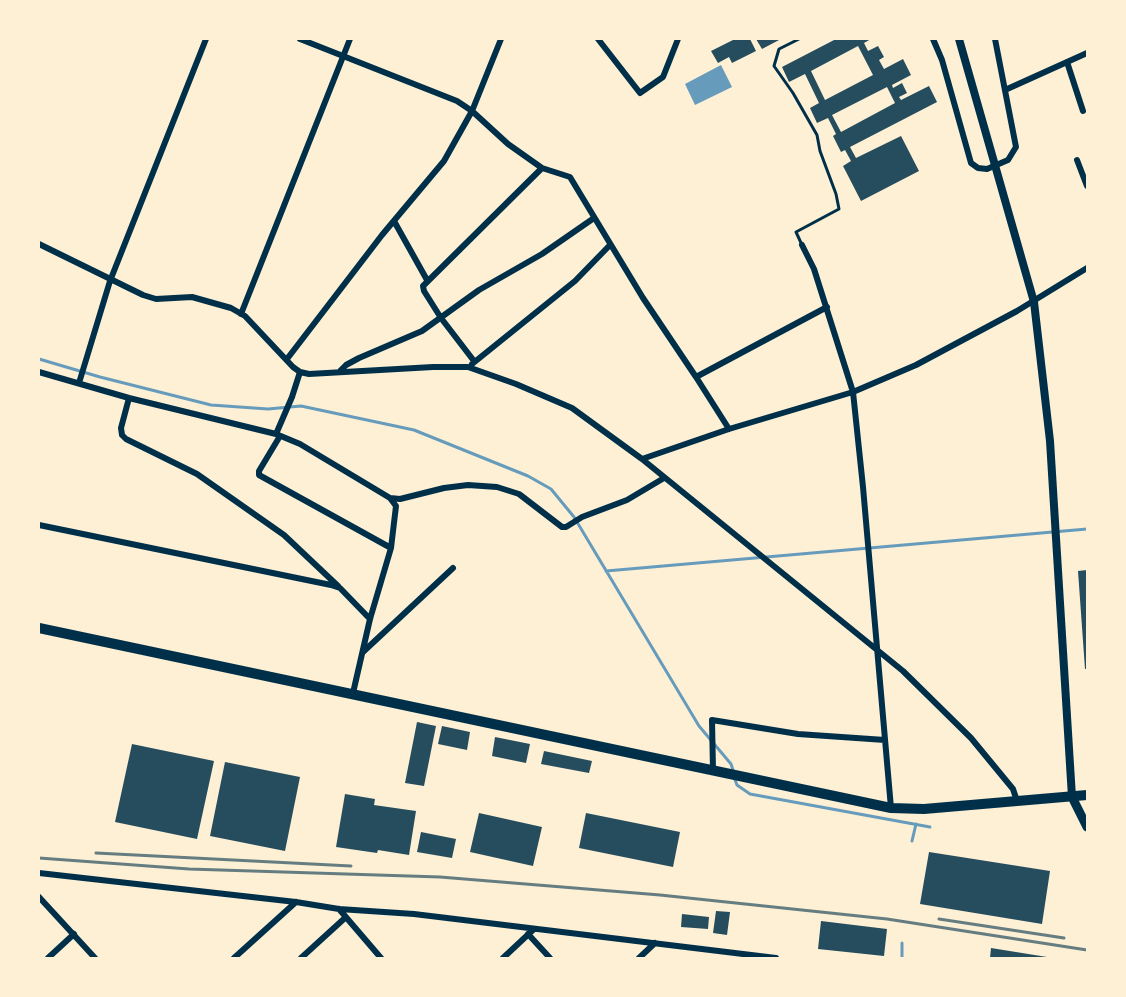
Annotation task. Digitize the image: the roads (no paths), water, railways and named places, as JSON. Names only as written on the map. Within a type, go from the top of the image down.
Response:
[{"type":"main road","points":[[39,628],[717,768],[748,778],[891,808],[924,809],[1087,795]]},
{"type":"main road","points":[[1072,797],[1087,827]]},
{"type":"street","points":[[79,381],[110,280],[206,39]]},
{"type":"street","points":[[300,39],[457,101],[472,111],[508,144],[542,168],[570,177],[610,245],[729,429]]},
{"type":"street","points":[[241,314],[350,39]]},
{"type":"street","points":[[287,359],[444,160],[472,111],[501,39]]},
{"type":"street","points":[[600,40],[640,93],[663,77],[678,39]]},
{"type":"street","points":[[933,39],[942,60],[971,163],[978,168],[987,169],[1008,160],[1016,147],[995,39]]},
{"type":"street","points":[[959,39],[1034,302],[1050,441],[1072,797]]},
{"type":"street","points":[[1005,90],[1087,53]]},
{"type":"street","points":[[1067,62],[1083,111]]},
{"type":"street","points":[[1077,160],[1087,186]]},
{"type":"street","points":[[474,361],[441,318],[423,286],[542,168]]},
{"type":"street","points":[[339,372],[359,358],[422,331],[479,290],[542,254],[594,218]]},
{"type":"street","points":[[394,221],[428,280]]},
{"type":"street","points":[[39,244],[110,280],[156,299],[192,297],[231,308],[241,314],[300,372],[309,374],[468,367],[572,408],[642,459],[765,561],[878,649],[971,738],[1013,789],[1017,801]]},
{"type":"street","points":[[468,367],[576,281],[610,245]]},
{"type":"street","points":[[802,245],[814,269],[853,392],[869,547],[891,808]]},
{"type":"street","points":[[642,459],[729,429],[853,392],[916,365],[1034,302],[1087,268]]},
{"type":"street","points":[[696,377],[827,307]]},
{"type":"street","points":[[39,372],[79,381],[129,398],[278,435],[300,444],[390,498],[396,506],[391,548],[370,619],[352,693]]},
{"type":"street","points":[[300,372],[278,435],[259,475],[391,548]]},
{"type":"street","points":[[129,398],[121,428],[122,435],[126,439],[197,474],[257,515],[299,547],[370,619]]},
{"type":"street","points":[[390,498],[400,499],[444,488],[468,485],[497,487],[519,494],[562,527],[627,500],[664,478]]},
{"type":"street","points":[[39,525],[340,588]]},
{"type":"street","points":[[362,652],[453,568]]},
{"type":"street","points":[[717,768],[712,720],[798,734],[885,741]]},
{"type":"street","points":[[39,873],[296,902],[339,909],[414,914],[776,958]]},
{"type":"street","points":[[39,897],[95,958]]},
{"type":"street","points":[[234,958],[296,902]]},
{"type":"street","points":[[339,909],[379,955],[370,958]]},
{"type":"street","points":[[301,958],[346,917]]},
{"type":"street","points":[[503,958],[534,928]]},
{"type":"street","points":[[48,958],[74,934]]},
{"type":"street","points":[[528,934],[550,958]]},
{"type":"street","points":[[639,958],[655,943]]},
{"type":"lane","points":[[799,39],[779,49],[774,66],[793,93],[817,135],[839,209],[796,232],[802,245]]},
{"type":"water","points":[[721,65],[732,87],[695,105],[685,84]]},
{"type":"waterway","points":[[39,359],[211,405],[268,409],[301,406],[414,430],[528,476],[551,489],[574,517],[699,726],[731,764],[733,770]]},
{"type":"waterway","points":[[606,571],[1087,529]]},
{"type":"waterway","points":[[734,777],[737,785],[750,794],[930,827]]},
{"type":"waterway","points":[[912,841],[916,824]]},
{"type":"waterway","points":[[902,943],[902,958]]},
{"type":"railway","points":[[96,853],[351,866]]},
{"type":"railway","points":[[39,858],[189,869],[440,877],[660,895],[887,919],[1087,950]]},
{"type":"railway","points":[[939,919],[1064,938]]}]
